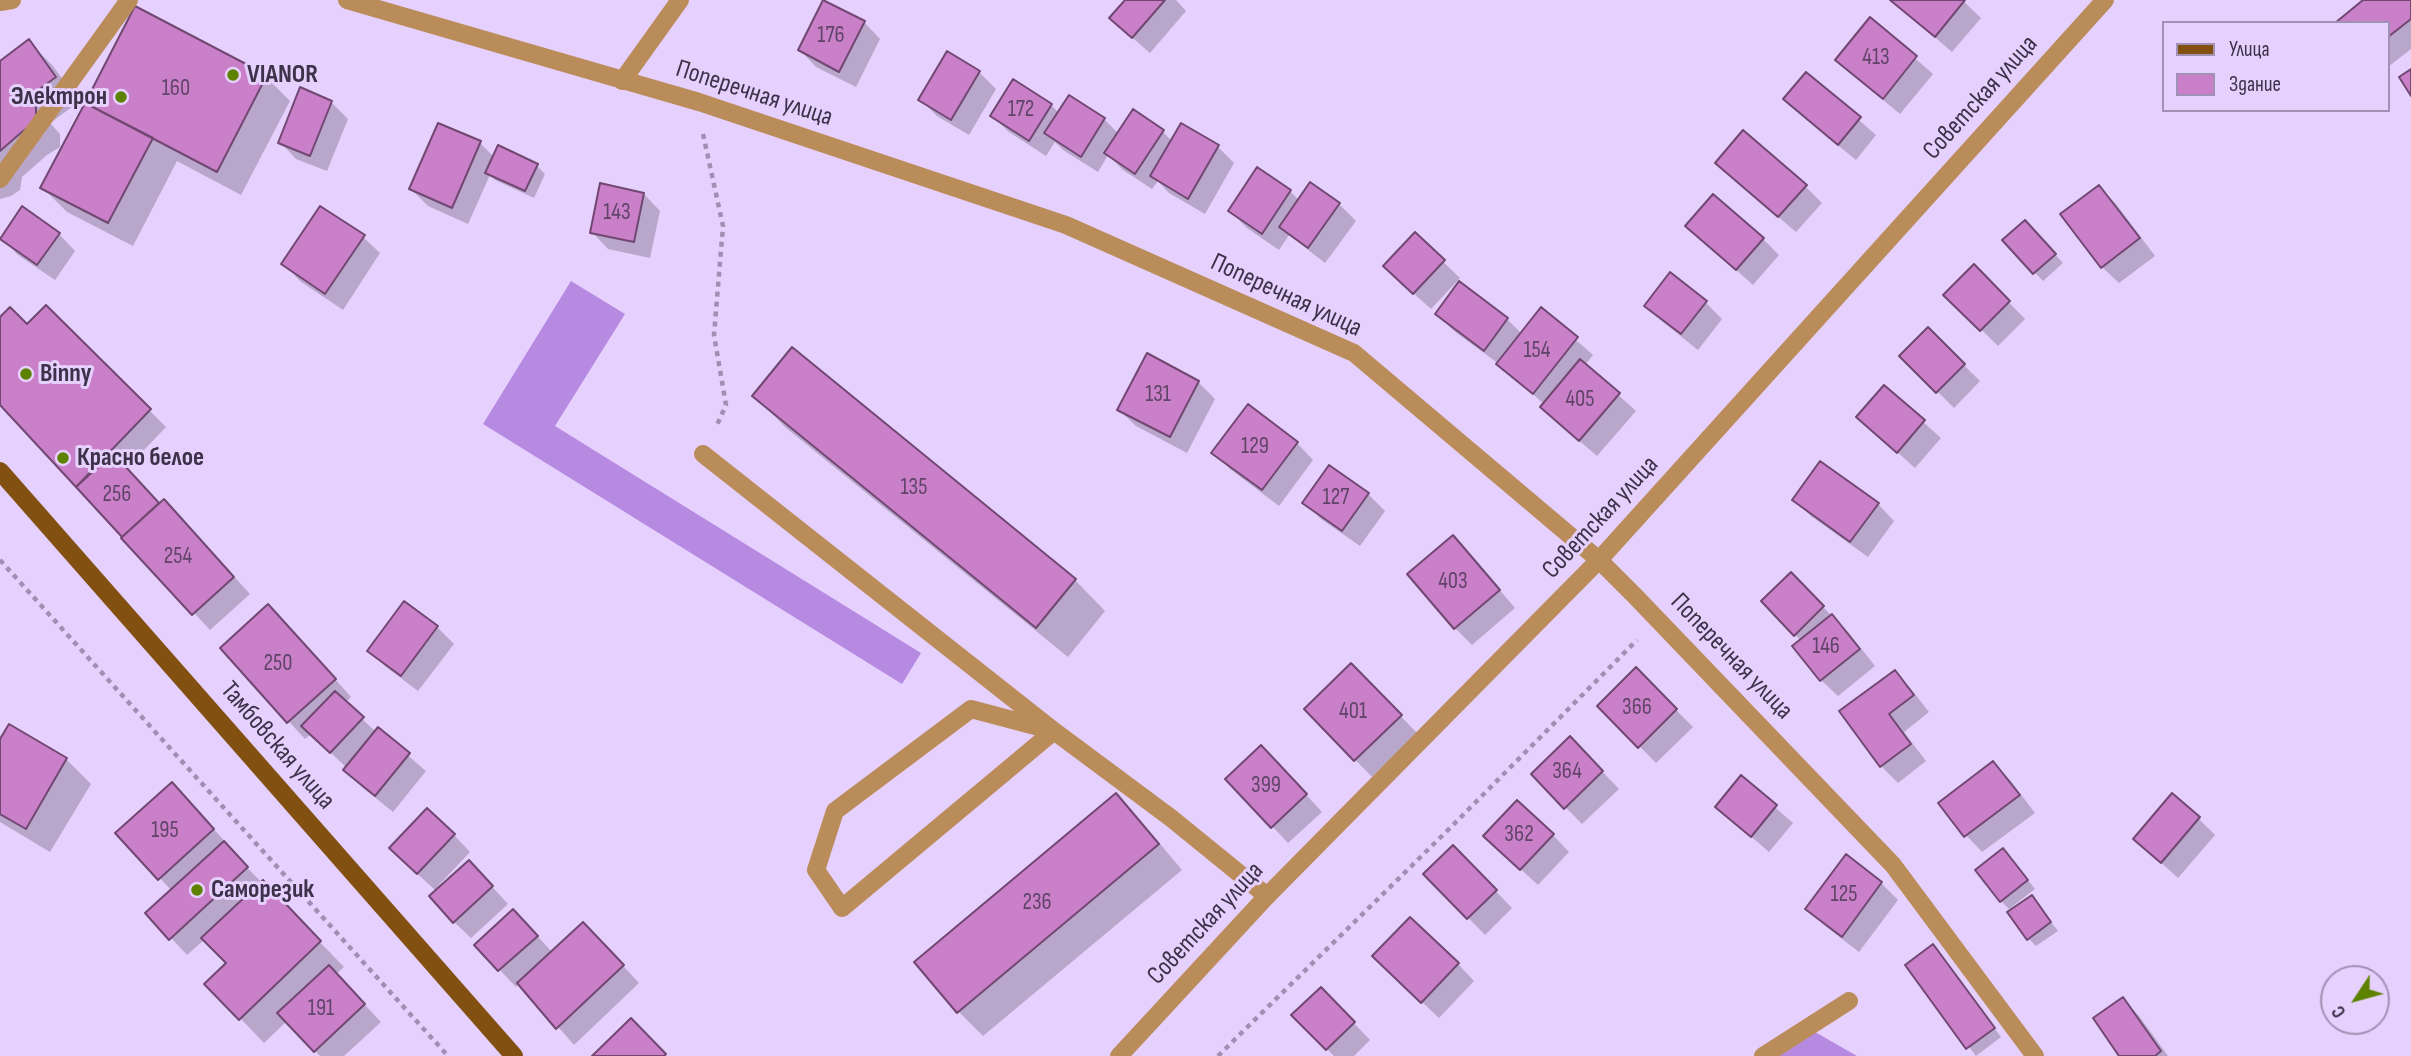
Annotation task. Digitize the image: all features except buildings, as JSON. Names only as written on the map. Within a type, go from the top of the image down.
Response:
[{"type":"main road","name":"Тамбовская улица","points":[[0,471],[514,1056]]},
{"type":"street","points":[[0,2],[12,0]]},
{"type":"street","points":[[0,179],[129,0]]},
{"type":"street","name":"Поперечная улица","points":[[347,0],[699,102],[1066,225],[1354,354],[1599,560],[1658,620],[1893,865],[2035,1056]]},
{"type":"street","points":[[622,81],[680,0]]},
{"type":"street","name":"Советская улица","points":[[1119,1056],[1267,896],[1599,560],[2105,0]]},
{"type":"street","points":[[704,454],[1267,896]]},
{"type":"street","points":[[971,709],[1054,731],[1044,740],[842,908],[816,870],[835,811],[971,709]]},
{"type":"street","points":[[1763,1056],[1849,1002]]},
{"type":"path","points":[[699,102],[705,146],[723,226],[715,335],[726,405],[704,454]]},
{"type":"path","points":[[0,560],[448,1056]]},
{"type":"path","points":[[1218,1056],[1658,620]]},
{"type":"shaded area","points":[[571,281],[625,314],[555,426],[921,653],[902,684],[483,424]]},
{"type":"shaded area","points":[[1808,1028],[1857,1056],[1763,1056]]},
{"type":"place","name":"VIANOR","points":[[233,75]]},
{"type":"place","name":"Электрон","points":[[121,97]]},
{"type":"place","name":"Binny","points":[[26,374]]},
{"type":"place","name":"Красно белое","points":[[63,458]]},
{"type":"place","name":"Саморезик","points":[[197,890]]}]
